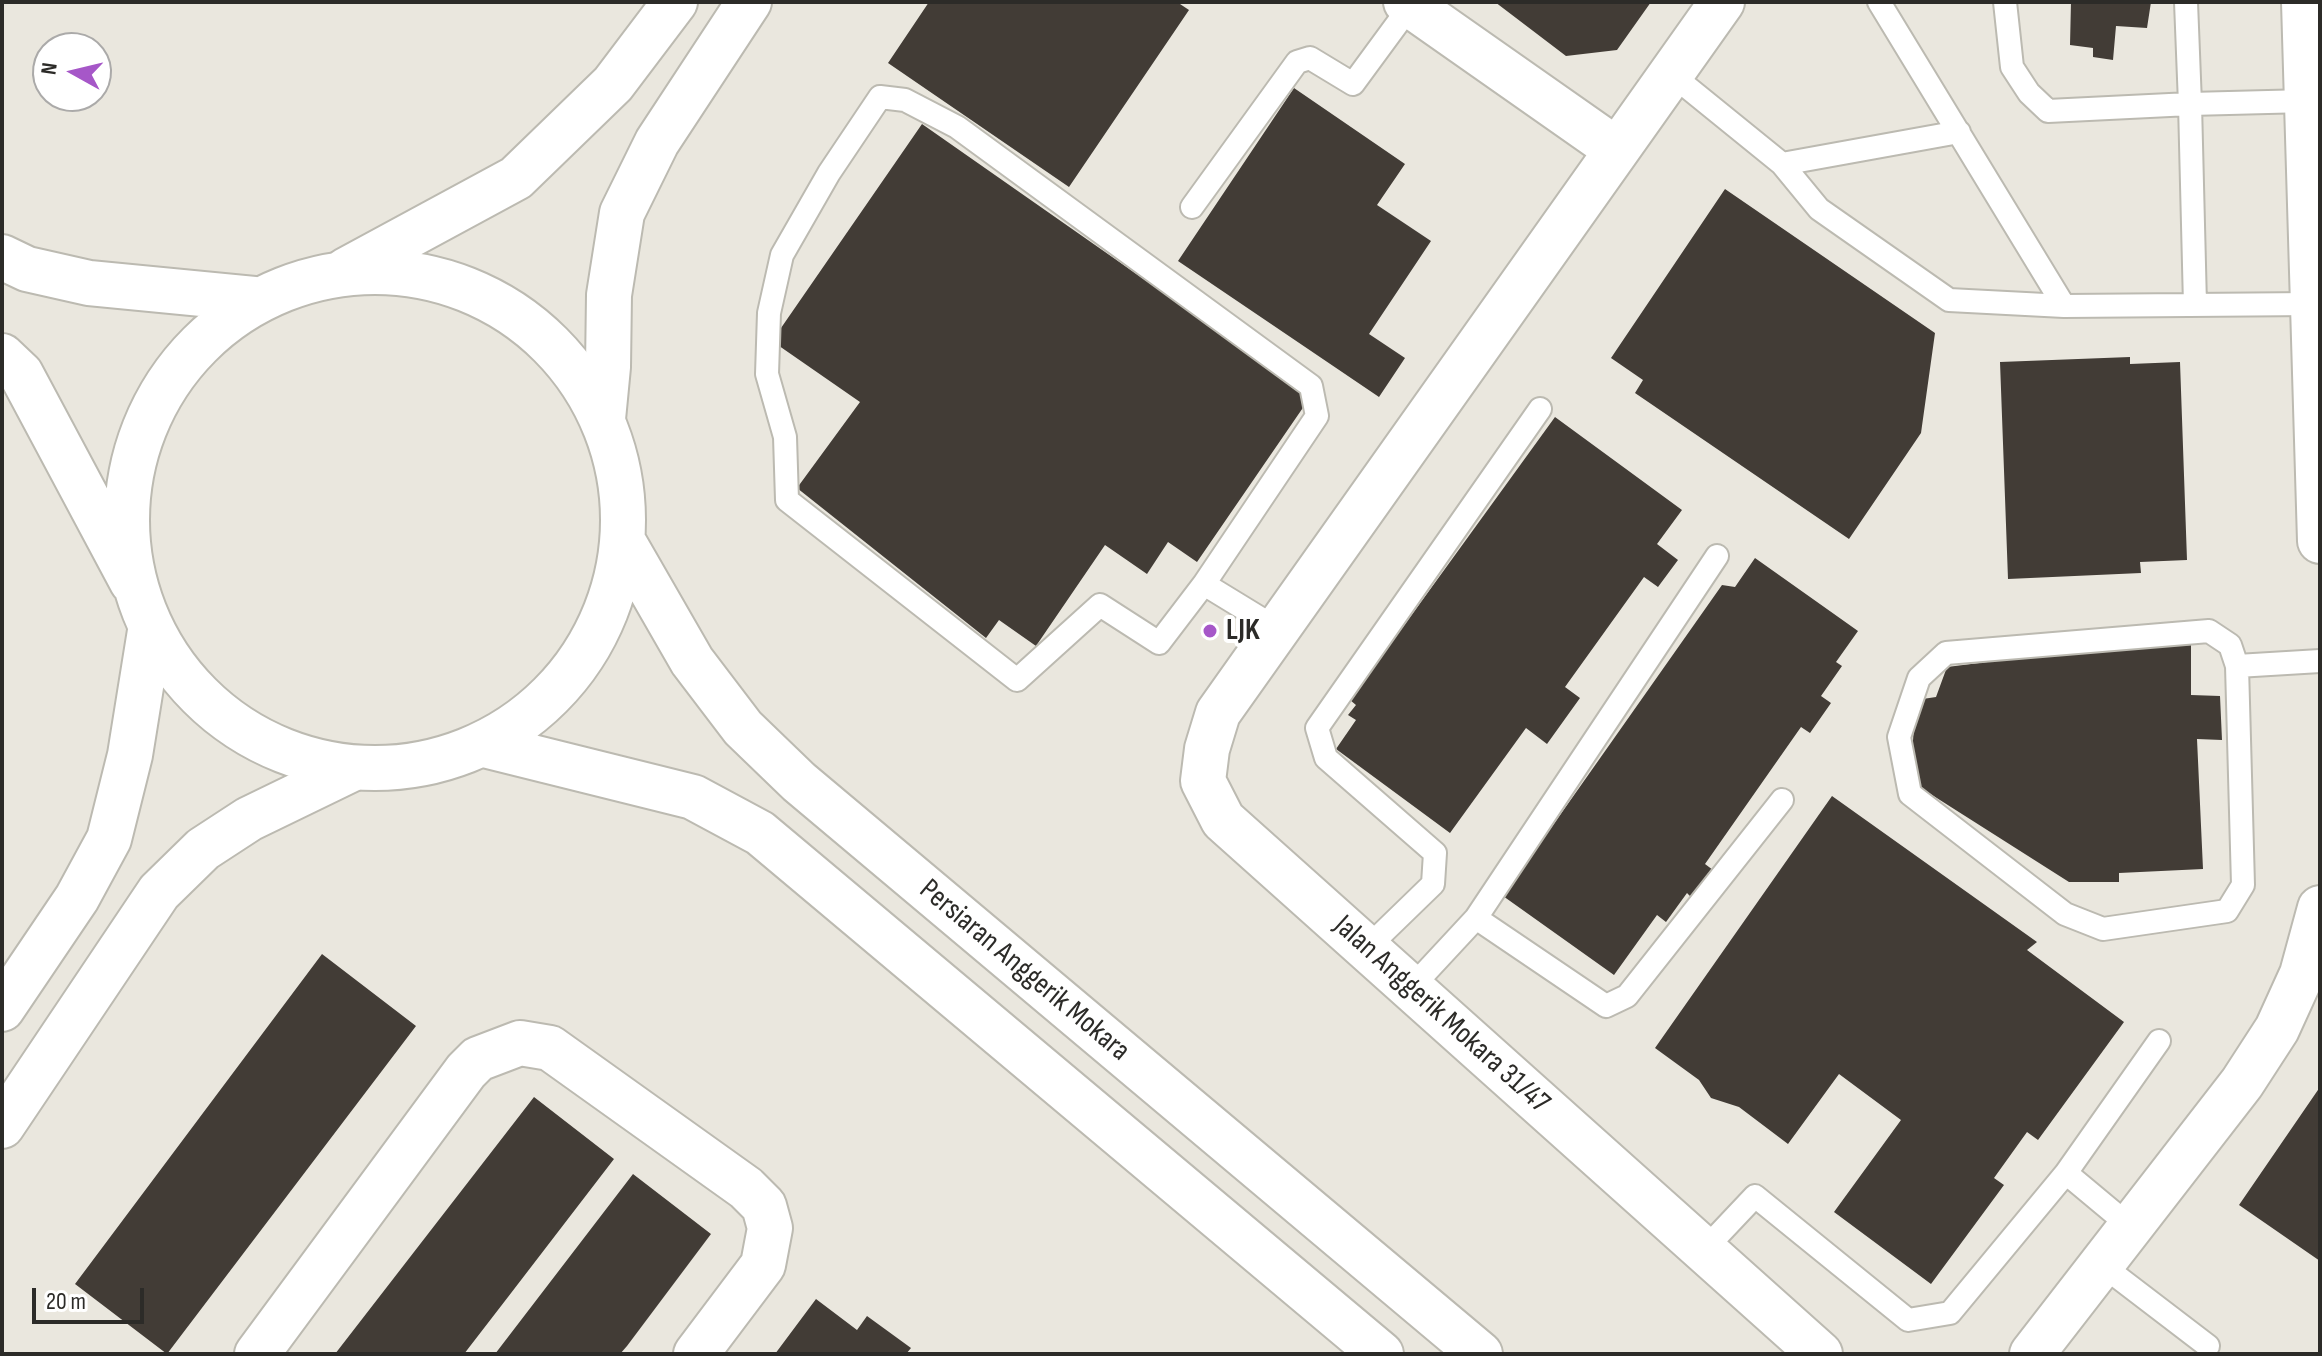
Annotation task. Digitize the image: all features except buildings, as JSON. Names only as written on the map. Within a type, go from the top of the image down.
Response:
[{"type":"main road","points":[[346,270],[516,178],[613,84],[675,2]]},
{"type":"main road","points":[[2,356],[21,374],[133,585],[150,631],[185,684],[232,727],[288,756],[350,770],[419,766],[484,745],[538,709],[581,661],[610,604],[623,541],[603,419],[608,367],[609,295],[622,213],[657,142],[749,2]]},
{"type":"main road","name":"Jalan Anggerik Mokara 31/47","points":[[1722,2],[1218,713],[1207,749],[1203,781],[1223,820],[1820,1354]]},
{"type":"main road","points":[[2304,2],[2320,541]]},
{"type":"main road","points":[[1409,4],[1617,150]]},
{"type":"main road","points":[[2,257],[27,269],[89,283],[254,299]]},
{"type":"main road","points":[[133,585],[137,442],[181,359],[254,299],[298,280],[346,270],[410,270],[472,287],[527,320],[572,365],[603,419]]},
{"type":"main road","name":"Persiaran Anggerik Mokara","points":[[623,541],[692,661],[743,728],[799,782],[1480,1354]]},
{"type":"main road","points":[[2,1009],[77,898],[109,839],[130,755],[150,631]]},
{"type":"main road","name":"Persiaran Anggerik Mokara","points":[[484,745],[693,797],[760,833],[1381,1354]]},
{"type":"main road","points":[[2,1126],[159,892],[215,841],[249,819],[350,770]]},
{"type":"main road","points":[[2032,1354],[2242,1083],[2277,1029],[2318,925]]},
{"type":"main road","points":[[257,1354],[478,1059],[520,1043],[550,1048],[746,1188],[764,1206],[770,1228],[763,1265],[696,1354]]},
{"type":"lane","points":[[1879,2],[2064,306]]},
{"type":"lane","points":[[2005,2],[2012,67],[2029,93],[2048,111],[2307,101]]},
{"type":"lane","points":[[2186,2],[2195,305]]},
{"type":"lane","points":[[1192,207],[1297,62],[1310,58],[1353,84],[1409,4]]},
{"type":"lane","points":[[1671,74],[1782,164],[1819,209],[1949,300],[2064,306],[2313,304]]},
{"type":"lane","points":[[880,97],[905,100],[957,127],[1311,386],[1317,416],[1204,584],[1159,643],[1100,605],[1017,680],[787,500],[785,437],[767,374],[769,313],[782,255],[829,173],[880,97]]},
{"type":"lane","points":[[1782,164],[1959,132]]},
{"type":"lane","points":[[1367,948],[1433,884],[1435,853],[1326,758],[1317,728],[1540,409]]},
{"type":"lane","points":[[1411,988],[1476,918],[1717,556]]},
{"type":"lane","points":[[1204,584],[1276,628]]},
{"type":"lane","points":[[2209,631],[2230,645],[2237,666],[2243,885],[2227,911],[2103,929],[2065,914],[1910,794],[1899,737],[1919,678],[1946,653],[2209,631]]},
{"type":"lane","points":[[2237,666],[2320,661]]},
{"type":"lane","points":[[1476,918],[1606,1006],[1627,996],[1782,800]]},
{"type":"lane","points":[[1704,1250],[1755,1196],[1908,1320],[1950,1313],[2066,1173],[2159,1041]]},
{"type":"lane","points":[[2066,1173],[2132,1228]]},
{"type":"lane","points":[[2102,1265],[2208,1346]]},
{"type":"place","name":"LJK","points":[[1210,631]]}]
